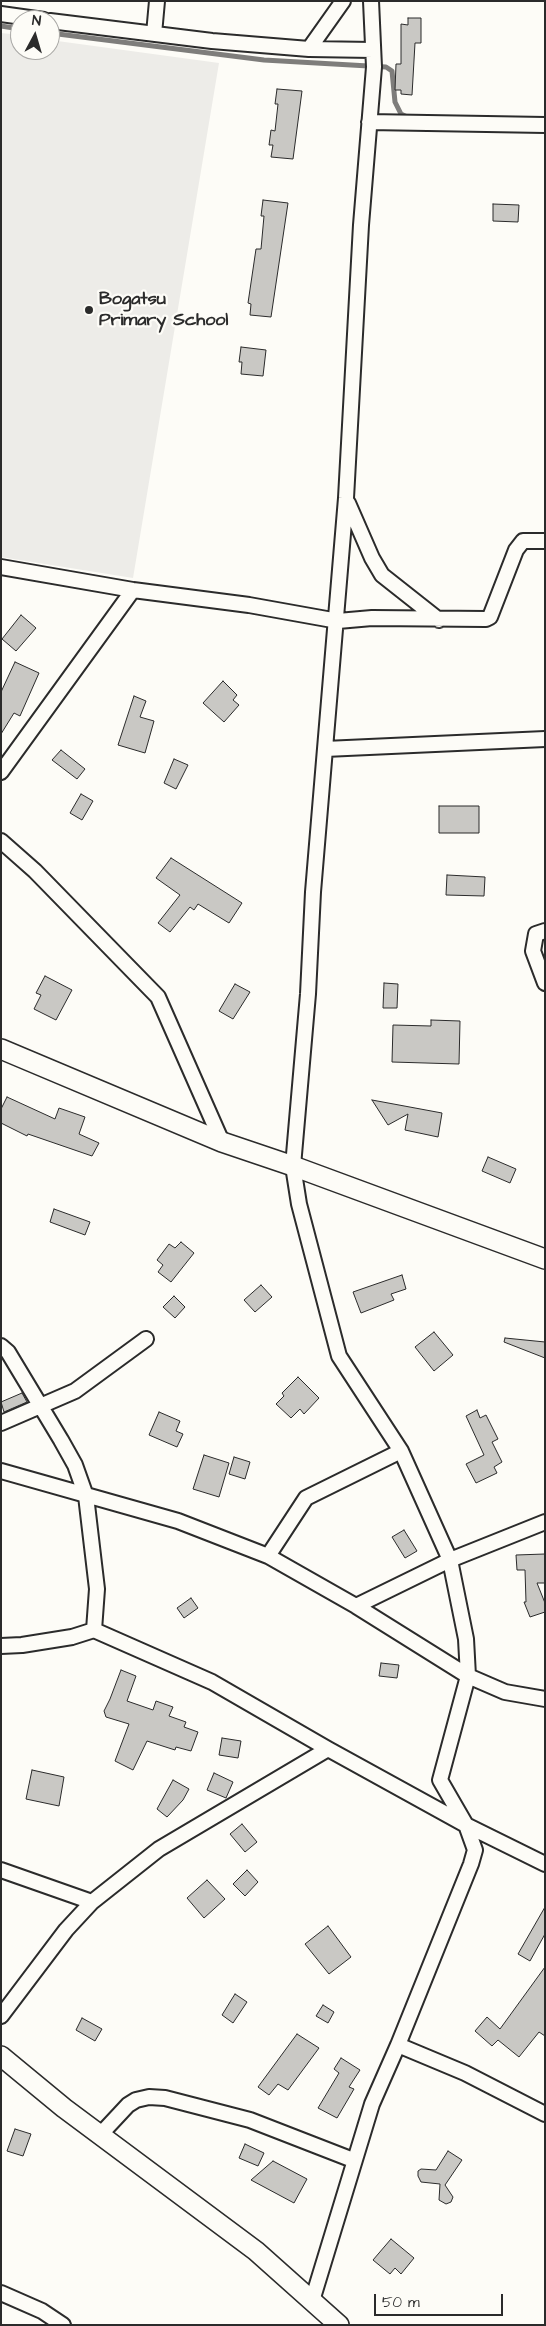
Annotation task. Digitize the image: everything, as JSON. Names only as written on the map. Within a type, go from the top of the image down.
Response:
[{"type":"street","points":[[154,34],[157,1]]},
{"type":"street","points":[[309,49],[343,1]]},
{"type":"street","points":[[312,2301],[353,2160],[372,2104],[398,2045],[475,1850],[466,1825],[440,1780],[468,1676],[466,1639],[450,1560],[401,1451],[339,1356],[299,1204],[293,1166],[338,621],[373,50],[371,1]]},
{"type":"street","points":[[60,22],[154,34],[309,49],[373,50]]},
{"type":"street","points":[[369,122],[545,124]]},
{"type":"street","points":[[346,498],[372,558],[382,575],[439,620]]},
{"type":"street","points":[[1,567],[133,590],[249,605],[338,621],[389,618],[486,619],[490,617],[516,550],[523,541],[545,541]]},
{"type":"street","points":[[1,772],[133,590]]},
{"type":"street","points":[[326,749],[545,739]]},
{"type":"street","points":[[1,841],[35,871],[158,997],[222,1142]]},
{"type":"street","points":[[545,931],[536,934],[533,951],[545,983]]},
{"type":"street","points":[[1,1050],[222,1142],[293,1166],[545,1259]]},
{"type":"street","points":[[1,1423],[42,1407],[75,1391],[146,1339]]},
{"type":"street","points":[[1,1346],[8,1352],[75,1465],[86,1496],[97,1589],[94,1630]]},
{"type":"street","points":[[268,1556],[306,1498],[401,1451]]},
{"type":"street","points":[[1,1471],[178,1521],[268,1556],[356,1606],[468,1676],[505,1692],[545,1699]]},
{"type":"street","points":[[356,1606],[450,1560],[545,1522]]},
{"type":"street","points":[[1,1646],[72,1637],[94,1630],[212,1682],[466,1825],[545,1864]]},
{"type":"street","points":[[1,2016],[66,1930],[92,1902],[160,1849],[328,1749]]},
{"type":"street","points":[[1,1870],[92,1902]]},
{"type":"street","points":[[398,2045],[466,2073],[545,2114]]},
{"type":"street","points":[[1,2056],[64,2108],[256,2251],[339,2325]]},
{"type":"street","points":[[100,2135],[128,2105],[136,2100],[149,2097],[165,2098],[250,2120],[353,2160]]},
{"type":"street","points":[[1,2293],[42,2311],[63,2325]]},
{"type":"shaded area","name":"Bogatsu Primary School","points":[[1,33],[10,34],[10,60],[60,60],[60,41],[219,63],[133,578],[1,557]]},
{"type":"building","points":[[408,18],[421,18],[421,43],[415,43],[412,95],[401,94],[401,90],[395,90],[396,64],[401,64],[401,24],[408,25]]},
{"type":"building","points":[[277,89],[302,91],[293,159],[271,157],[273,145],[269,145],[271,130],[275,131],[278,104],[275,104]]},
{"type":"building","points":[[263,200],[288,203],[271,317],[250,315],[251,304],[248,303],[256,249],[261,249],[264,216],[261,216]]},
{"type":"building","points":[[493,204],[519,205],[518,222],[493,221]]},
{"type":"building","points":[[241,347],[266,350],[263,376],[241,374],[242,362],[239,362]]},
{"type":"building","points":[[21,615],[36,628],[16,651],[2,639]]},
{"type":"building","points":[[15,662],[39,673],[20,716],[14,713],[1,734],[1,692]]},
{"type":"building","points":[[223,681],[237,695],[233,700],[239,705],[224,722],[203,703]]},
{"type":"building","points":[[134,696],[146,701],[140,717],[154,721],[145,753],[118,745]]},
{"type":"building","points":[[61,750],[85,769],[77,779],[52,760]]},
{"type":"building","points":[[174,759],[188,765],[176,789],[164,783]]},
{"type":"building","points":[[81,794],[93,801],[82,820],[70,813]]},
{"type":"building","points":[[439,806],[479,806],[479,833],[439,833]]},
{"type":"building","points":[[171,858],[242,903],[229,923],[198,904],[194,910],[190,907],[170,932],[158,923],[180,895],[156,878]]},
{"type":"building","points":[[447,875],[485,877],[484,896],[446,895]]},
{"type":"building","points":[[45,976],[72,990],[56,1020],[34,1009],[41,995],[36,993]]},
{"type":"building","points":[[384,983],[398,984],[397,1008],[383,1008]]},
{"type":"building","points":[[235,984],[250,992],[233,1019],[219,1011]]},
{"type":"building","points":[[431,1020],[460,1021],[459,1064],[392,1062],[393,1025],[431,1026]]},
{"type":"building","points":[[7,1097],[55,1119],[59,1108],[85,1117],[79,1134],[99,1143],[92,1156],[28,1134],[27,1136],[1,1123],[1,1109]]},
{"type":"building","points":[[372,1100],[442,1113],[438,1137],[405,1130],[408,1114],[388,1125]]},
{"type":"building","points":[[488,1157],[516,1169],[510,1183],[482,1171]]},
{"type":"building","points":[[54,1209],[90,1222],[85,1235],[50,1222]]},
{"type":"building","points":[[181,1242],[194,1253],[171,1282],[158,1272],[163,1265],[157,1260],[169,1244],[175,1248]]},
{"type":"building","points":[[402,1275],[406,1289],[391,1294],[394,1300],[361,1313],[353,1292]]},
{"type":"building","points":[[261,1285],[272,1297],[255,1312],[244,1300]]},
{"type":"building","points":[[174,1296],[185,1307],[175,1318],[163,1307]]},
{"type":"building","points":[[434,1332],[453,1355],[434,1371],[415,1347]]},
{"type":"building","points":[[505,1338],[545,1342],[545,1358],[504,1342]]},
{"type":"building","points":[[298,1377],[319,1398],[304,1414],[300,1409],[291,1418],[276,1404],[284,1396],[282,1393]]},
{"type":"building","points":[[22,1393],[27,1402],[4,1412],[1,1402]]},
{"type":"building","points":[[477,1410],[480,1418],[486,1415],[498,1439],[492,1442],[502,1462],[494,1467],[497,1473],[476,1483],[466,1464],[484,1455],[466,1416]]},
{"type":"building","points":[[159,1412],[180,1421],[176,1431],[183,1434],[177,1447],[149,1435]]},
{"type":"building","points":[[204,1455],[229,1463],[219,1497],[193,1489]]},
{"type":"building","points":[[234,1457],[250,1462],[245,1479],[229,1474]]},
{"type":"building","points":[[404,1530],[417,1551],[405,1558],[392,1537]]},
{"type":"building","points":[[545,1554],[545,1583],[537,1583],[545,1603],[545,1612],[530,1617],[524,1602],[526,1602],[525,1570],[517,1570],[516,1555]]},
{"type":"building","points":[[191,1598],[198,1608],[184,1618],[177,1608]]},
{"type":"building","points":[[381,1663],[399,1665],[397,1678],[379,1676]]},
{"type":"building","points":[[121,1670],[136,1676],[127,1701],[153,1710],[156,1701],[173,1707],[169,1716],[186,1722],[184,1727],[198,1732],[191,1751],[176,1747],[175,1750],[147,1741],[133,1770],[115,1761],[129,1724],[106,1717],[104,1711]]},
{"type":"building","points":[[222,1738],[241,1741],[238,1758],[219,1755]]},
{"type":"building","points":[[32,1770],[64,1777],[59,1806],[26,1799]]},
{"type":"building","points":[[214,1773],[233,1782],[226,1798],[207,1790]]},
{"type":"building","points":[[173,1780],[189,1789],[183,1800],[167,1817],[157,1809]]},
{"type":"building","points":[[242,1824],[257,1842],[245,1852],[230,1834]]},
{"type":"building","points":[[247,1870],[258,1882],[245,1896],[233,1884]]},
{"type":"building","points":[[207,1880],[225,1899],[204,1918],[187,1898]]},
{"type":"building","points":[[545,1907],[545,1934],[530,1961],[518,1954]]},
{"type":"building","points":[[328,1926],[351,1957],[329,1974],[305,1944]]},
{"type":"building","points":[[545,1967],[545,2036],[539,2032],[519,2057],[498,2040],[492,2046],[475,2031],[487,2017],[500,2029]]},
{"type":"building","points":[[235,1994],[247,2002],[233,2023],[222,2015]]},
{"type":"building","points":[[323,2005],[334,2012],[328,2023],[316,2016]]},
{"type":"building","points":[[82,2018],[102,2029],[95,2041],[76,2030]]},
{"type":"building","points":[[297,2034],[319,2048],[288,2090],[278,2084],[269,2095],[258,2087]]},
{"type":"building","points":[[341,2058],[360,2070],[349,2087],[354,2089],[337,2118],[318,2108],[339,2073],[334,2069]]},
{"type":"building","points":[[15,2129],[31,2134],[23,2156],[7,2151]]},
{"type":"building","points":[[245,2144],[264,2153],[258,2166],[239,2158]]},
{"type":"building","points":[[448,2151],[462,2160],[445,2185],[453,2197],[451,2202],[446,2204],[439,2200],[440,2184],[421,2182],[418,2171],[421,2169],[436,2170]]},
{"type":"building","points":[[273,2161],[307,2179],[294,2203],[251,2180]]},
{"type":"building","points":[[391,2239],[414,2258],[401,2274],[395,2268],[390,2274],[373,2260]]},
{"type":"waterway","points":[[1,26],[10,27]]},
{"type":"waterway","points":[[60,34],[264,60],[386,67],[392,71],[395,102],[401,114],[409,118]]},
{"type":"place","name":"Bogatsu Primary School","points":[[89,310]]}]
